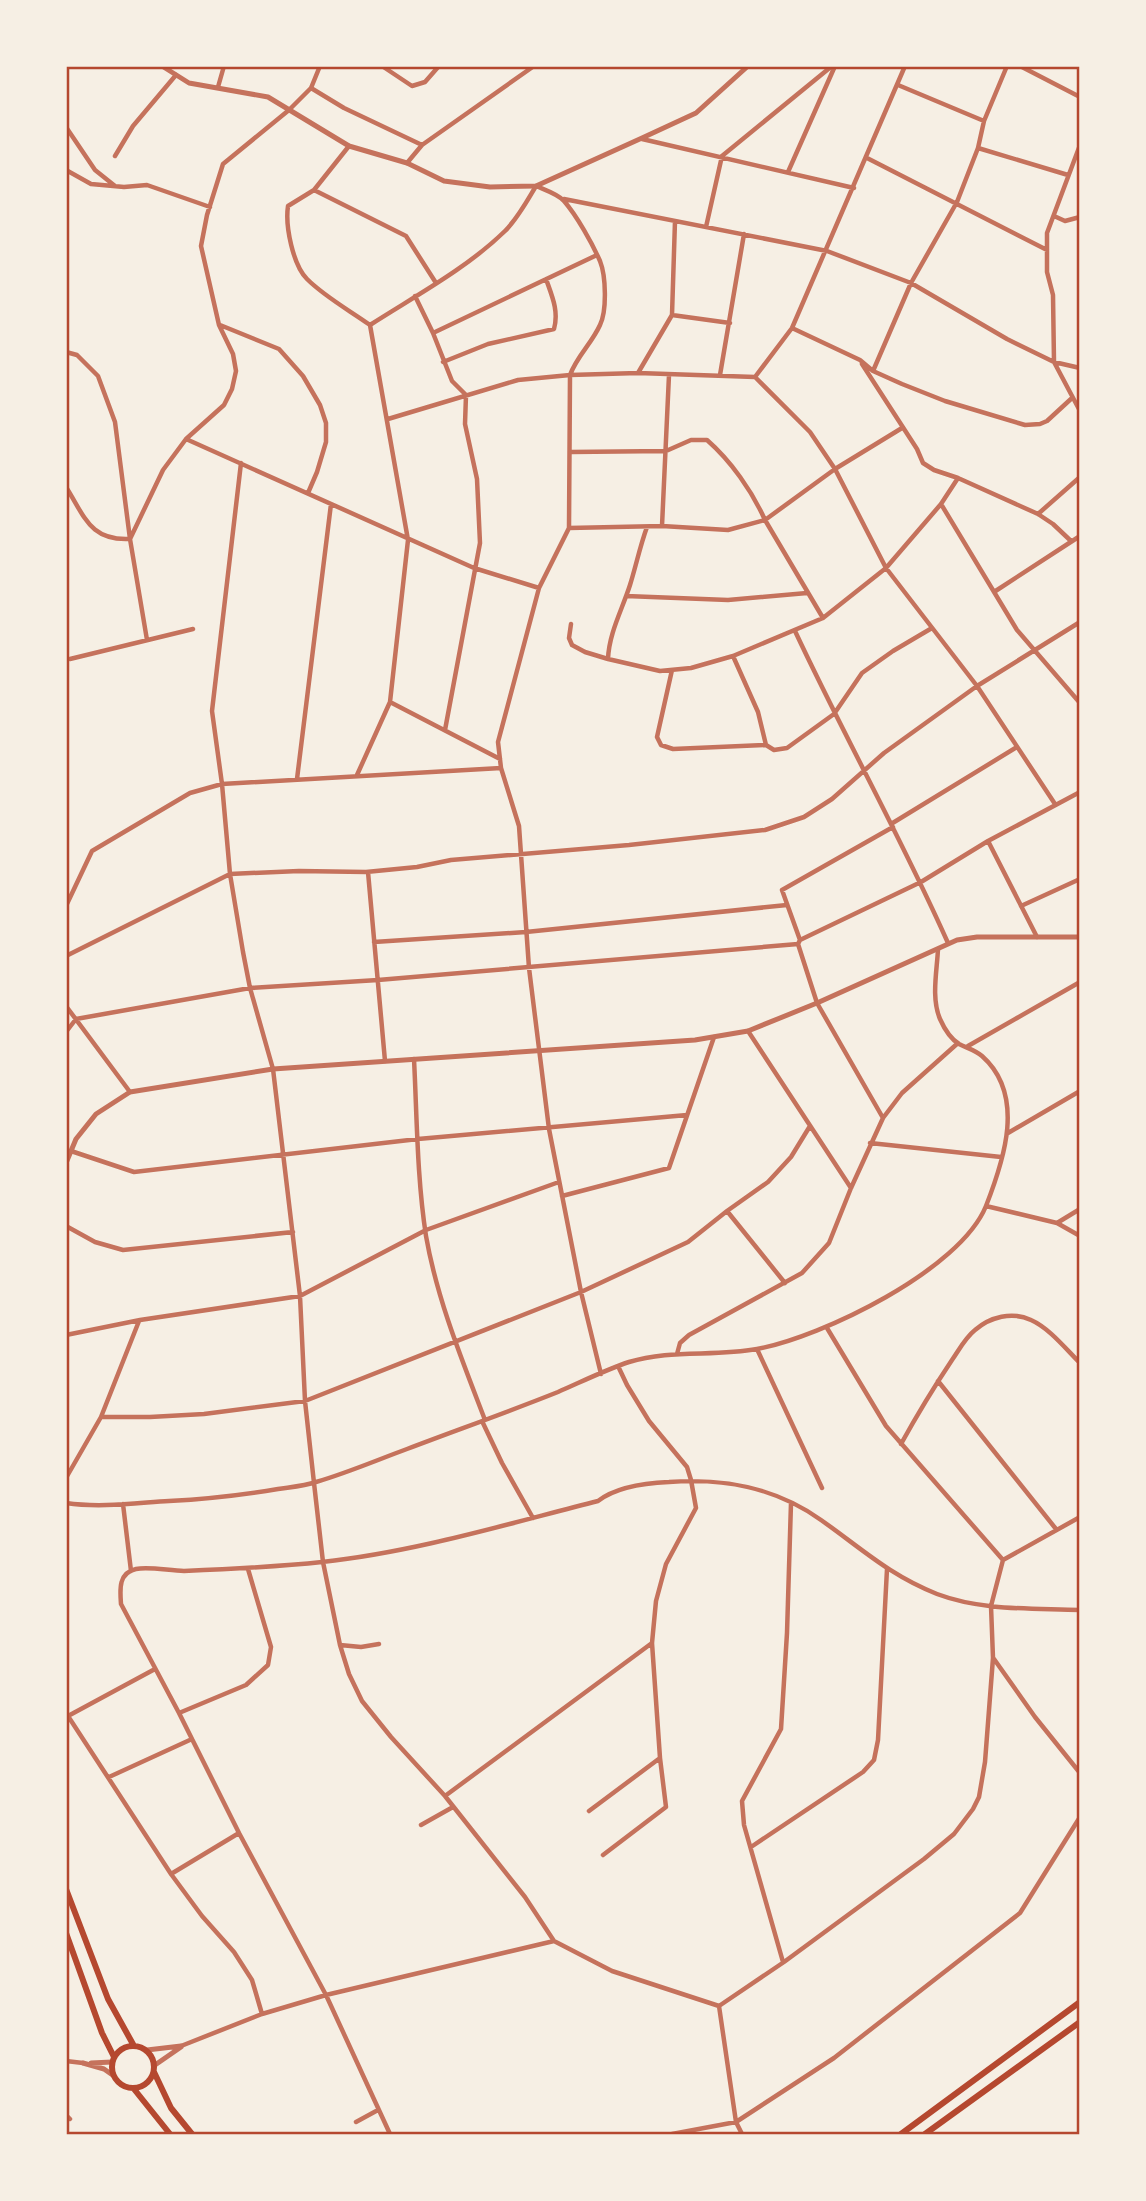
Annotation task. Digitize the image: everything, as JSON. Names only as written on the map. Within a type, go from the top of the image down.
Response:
[{"type":"main road","points":[[66,1889],[108,1999],[134,2046]]},
{"type":"main road","points":[[66,1933],[113,2059],[114,2076],[121,2085],[134,2089],[170,2134]]},
{"type":"main road","points":[[901,2134],[1080,2002]]},
{"type":"main road","points":[[1060,2018],[1072,2028]]},
{"type":"main road","points":[[925,2134],[1080,2022]]},
{"type":"main road","points":[[113,2059],[123,2049],[134,2046],[147,2050],[171,2108],[191,2134]]},
{"type":"main road","points":[[134,2089],[147,2084],[155,2069]]},
{"type":"street","points":[[162,66],[189,83],[268,97],[349,146],[407,163],[444,181],[490,187],[536,186],[696,113],[748,66]]},
{"type":"street","points":[[218,87],[225,66]]},
{"type":"street","points":[[130,539],[163,470],[186,439],[224,405],[232,389],[236,371],[233,354],[219,324],[201,246],[209,207],[223,164],[289,110],[311,88],[319,69],[312,66]]},
{"type":"street","points":[[382,66],[412,86],[425,82],[439,66]]},
{"type":"street","points":[[407,163],[422,145],[534,66]]},
{"type":"street","points":[[706,227],[722,156],[833,66]]},
{"type":"street","points":[[788,172],[833,66]]},
{"type":"street","points":[[755,377],[792,328],[905,66]]},
{"type":"street","points":[[873,370],[911,283],[957,202],[978,148],[984,121],[1007,66]]},
{"type":"street","points":[[1020,66],[1080,97]]},
{"type":"street","points":[[115,156],[133,126],[176,75]]},
{"type":"street","points":[[898,85],[984,121]]},
{"type":"street","points":[[311,88],[344,108],[422,145]]},
{"type":"street","points":[[66,127],[95,170],[116,187]]},
{"type":"street","points":[[642,138],[854,188]]},
{"type":"street","points":[[1080,145],[1047,233],[1047,272],[1052,295],[1054,362],[1080,411]]},
{"type":"street","points":[[349,146],[314,190],[288,206],[286,219],[288,233],[305,277],[370,325],[408,540],[390,702],[357,775]]},
{"type":"street","points":[[978,148],[1068,175]]},
{"type":"street","points":[[867,158],[1047,250]]},
{"type":"street","points":[[66,170],[91,184],[116,187],[147,185],[209,207]]},
{"type":"street","points":[[536,186],[563,199],[827,251],[911,283],[1007,339],[1054,362],[1080,368]]},
{"type":"street","points":[[370,325],[488,246],[507,229],[536,186]]},
{"type":"street","points":[[314,190],[405,236],[436,283]]},
{"type":"street","points":[[563,199],[601,264],[605,300],[601,323],[574,363],[570,375],[569,528],[539,588],[498,742],[501,768],[519,826],[529,968],[549,1129],[581,1292],[601,1374]]},
{"type":"street","points":[[1054,216],[1065,221],[1080,217]]},
{"type":"street","points":[[638,373],[672,315],[675,221]]},
{"type":"street","points":[[720,375],[744,234]]},
{"type":"street","points":[[433,332],[597,255]]},
{"type":"street","points":[[443,362],[488,344],[554,329],[556,310],[546,279]]},
{"type":"street","points":[[415,296],[433,332],[452,381],[466,395],[465,424],[477,479],[480,543],[445,730]]},
{"type":"street","points":[[672,315],[730,323]]},
{"type":"street","points":[[219,324],[279,349],[303,376],[320,405],[326,423],[326,442],[308,492]]},
{"type":"street","points":[[792,328],[860,360],[873,370],[945,401],[1025,425],[1047,421],[1072,398]]},
{"type":"street","points":[[66,352],[77,355],[98,376],[116,422],[130,539],[147,640]]},
{"type":"street","points":[[860,360],[917,449],[923,463],[933,470],[1038,513],[1071,541]]},
{"type":"street","points":[[388,419],[518,380],[638,373],[755,377],[810,432],[835,469],[886,568],[977,686],[1055,804]]},
{"type":"street","points":[[662,526],[669,375]]},
{"type":"street","points":[[569,528],[662,526],[728,530],[765,520],[835,469],[902,428]]},
{"type":"street","points":[[186,439],[474,568],[539,588]]},
{"type":"street","points":[[571,452],[666,451],[691,440],[707,440],[727,460],[757,503],[822,618]]},
{"type":"street","points":[[241,463],[212,711],[230,874],[250,988],[273,1069],[300,1296],[305,1401],[323,1562],[340,1645],[349,1674],[362,1701],[445,1796],[525,1898],[554,1941],[611,1971],[719,2006]]},
{"type":"street","points":[[1038,513],[1080,477]]},
{"type":"street","points":[[571,624],[569,638],[572,645],[585,652],[660,671],[691,668],[733,656],[822,618],[886,568],[941,504],[958,478]]},
{"type":"street","points":[[66,488],[90,526],[102,536],[117,540],[130,539]]},
{"type":"street","points":[[297,779],[331,504]]},
{"type":"street","points":[[941,504],[1017,630],[1080,703]]},
{"type":"street","points":[[608,659],[617,619],[647,527]]},
{"type":"street","points":[[994,592],[1080,536]]},
{"type":"street","points":[[626,596],[728,600],[807,593]]},
{"type":"street","points":[[66,956],[230,874],[368,872],[451,860],[765,830],[804,817],[832,799],[865,769],[977,686],[1080,622]]},
{"type":"street","points":[[673,670],[657,737],[661,745],[673,748],[766,745],[774,750],[787,748],[834,714],[862,673],[932,628]]},
{"type":"street","points":[[70,659],[193,629]]},
{"type":"street","points":[[795,631],[834,714],[865,769],[921,882],[948,943]]},
{"type":"street","points":[[733,656],[758,712],[766,745]]},
{"type":"street","points":[[390,702],[500,759]]},
{"type":"street","points":[[883,1118],[817,1003],[782,890],[1017,747]]},
{"type":"street","points":[[66,906],[92,852],[190,793],[222,784],[501,768]]},
{"type":"street","points":[[66,1032],[76,1019],[250,988],[529,968],[799,942],[921,882],[988,841],[1080,792]]},
{"type":"street","points":[[988,841],[1037,937]]},
{"type":"street","points":[[368,872],[385,1061]]},
{"type":"street","points":[[1021,906],[1080,879]]},
{"type":"street","points":[[374,942],[526,932],[787,905]]},
{"type":"street","points":[[66,1163],[76,1139],[96,1114],[130,1092],[273,1069],[695,1040],[748,1031],[817,1003],[948,943],[976,937],[1080,937]]},
{"type":"street","points":[[66,1503],[123,1504],[226,1498],[314,1483],[484,1420],[618,1366],[646,1358],[677,1354],[731,1353],[781,1344],[827,1328],[879,1301],[949,1254],[972,1231],[986,1206],[1007,1134],[1008,1105],[1001,1084],[986,1060],[968,1046],[958,1044],[946,1031],[937,1011],[935,991],[938,948]]},
{"type":"street","points":[[968,1046],[1080,982]]},
{"type":"street","points":[[66,1006],[130,1092]]},
{"type":"street","points":[[748,1031],[850,1188]]},
{"type":"street","points":[[562,1196],[669,1168],[713,1037]]},
{"type":"street","points":[[677,1354],[680,1343],[689,1335],[802,1273],[829,1243],[850,1188],[883,1118],[902,1093],[958,1044]]},
{"type":"street","points":[[414,1059],[426,1230],[440,1290],[484,1420],[502,1463],[533,1518]]},
{"type":"street","points":[[1007,1134],[1080,1091]]},
{"type":"street","points":[[71,1151],[134,1172],[418,1139],[687,1115]]},
{"type":"street","points":[[101,1417],[204,1414],[305,1401],[581,1292],[680,1247],[768,1182],[791,1157],[810,1126]]},
{"type":"street","points":[[870,1143],[1001,1157]]},
{"type":"street","points":[[66,1335],[140,1320],[300,1296],[426,1230],[559,1182]]},
{"type":"street","points":[[986,1206],[1057,1223],[1080,1236]]},
{"type":"street","points":[[1057,1223],[1080,1209]]},
{"type":"street","points":[[727,1211],[785,1283]]},
{"type":"street","points":[[66,1226],[95,1242],[123,1250],[293,1232]]},
{"type":"street","points":[[900,1444],[938,1381],[972,1332],[992,1320],[1008,1315],[1034,1321],[1080,1363]]},
{"type":"street","points":[[66,1479],[101,1417],[140,1320]]},
{"type":"street","points":[[827,1328],[886,1426],[1003,1560]]},
{"type":"street","points":[[757,1349],[822,1488]]},
{"type":"street","points":[[603,1855],[666,1807],[652,1643],[656,1601],[666,1564],[696,1508],[687,1467],[649,1421],[618,1366]]},
{"type":"street","points":[[938,1381],[1056,1529]]},
{"type":"street","points":[[390,2134],[326,1995],[121,1604],[119,1585],[126,1574],[136,1569],[248,1569],[388,1552],[598,1501],[608,1493],[659,1482],[691,1480],[737,1483],[772,1494],[818,1518],[887,1569],[922,1588],[958,1601],[991,1606],[1080,1610]]},
{"type":"street","points":[[784,1962],[744,1825],[742,1801],[781,1729],[788,1633],[791,1503]]},
{"type":"street","points":[[123,1504],[131,1572]]},
{"type":"street","points":[[719,2006],[784,1962],[924,1859],[965,1822],[973,1810],[981,1786],[989,1724],[993,1658],[991,1606],[1003,1560],[1080,1517]]},
{"type":"street","points":[[179,1713],[246,1685],[268,1665],[271,1647],[248,1569]]},
{"type":"street","points":[[751,1847],[847,1785],[874,1760],[878,1740],[887,1569]]},
{"type":"street","points":[[445,1796],[652,1643]]},
{"type":"street","points":[[340,1645],[361,1647],[379,1644]]},
{"type":"street","points":[[993,1658],[1035,1717],[1080,1773]]},
{"type":"street","points":[[155,1669],[67,1715],[171,1874],[202,1916],[234,1952],[251,1980],[262,2014]]},
{"type":"street","points":[[109,1777],[192,1739]]},
{"type":"street","points":[[589,1811],[660,1758]]},
{"type":"street","points":[[421,1825],[453,1807]]},
{"type":"street","points":[[672,2134],[736,2122],[834,2057],[1020,1913],[1080,1817]]},
{"type":"street","points":[[171,1874],[239,1833]]},
{"type":"street","points":[[147,2050],[181,2046],[262,2014],[326,1995],[554,1941]]},
{"type":"street","points":[[719,2006],[736,2122],[742,2134]]},
{"type":"street","points":[[155,2069],[181,2046]]},
{"type":"street","points":[[83,2063],[113,2059]]},
{"type":"street","points":[[66,2061],[104,2069],[114,2076]]},
{"type":"street","points":[[356,2122],[378,2110]]}]
